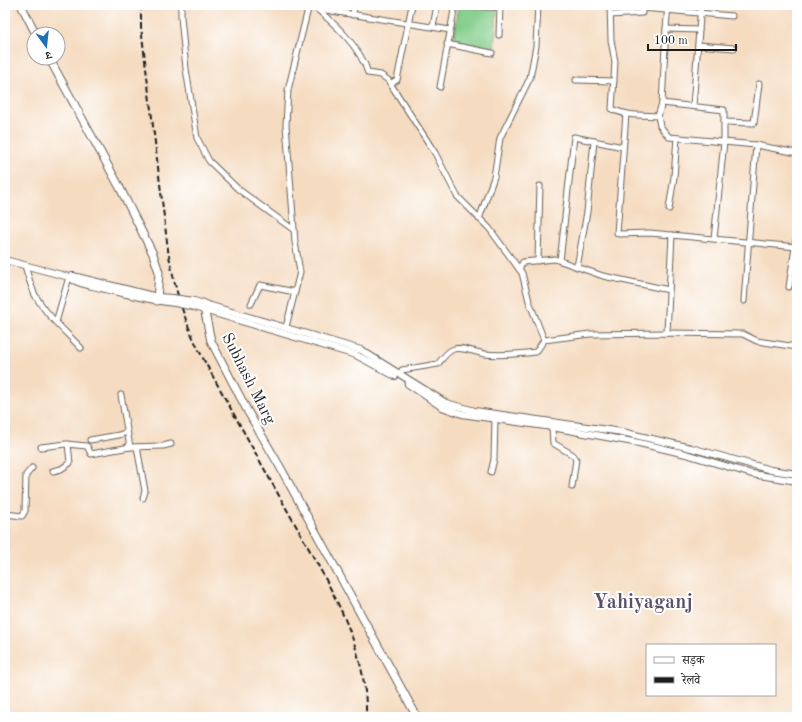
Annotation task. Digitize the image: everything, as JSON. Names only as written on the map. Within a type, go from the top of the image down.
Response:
[{"type":"main road","points":[[21,5],[32,26]]},
{"type":"main road","points":[[53,66],[153,254],[159,272],[157,299]]},
{"type":"main road","name":"Subhash Marg","points":[[204,306],[211,341],[248,412],[283,472],[417,717]]},
{"type":"street","points":[[181,5],[186,69],[197,138],[209,161],[238,189],[294,230]]},
{"type":"street","points":[[286,328],[300,272],[294,230],[286,124],[288,90],[309,5]]},
{"type":"street","points":[[312,5],[333,22],[352,45],[365,63],[368,73],[381,75],[391,83],[435,153],[457,196],[489,228],[522,273],[529,301],[544,340]]},
{"type":"street","points":[[353,15],[354,5]]},
{"type":"street","points":[[391,83],[397,80],[412,5]]},
{"type":"street","points":[[433,27],[437,5]]},
{"type":"street","points":[[440,87],[455,5]]},
{"type":"street","points":[[470,5],[500,7],[499,35]]},
{"type":"street","points":[[479,219],[494,177],[500,138],[530,78],[536,46],[538,5]]},
{"type":"street","points":[[610,5],[611,40],[615,62],[612,109],[626,114],[658,116]]},
{"type":"street","points":[[668,5],[662,104],[658,116],[660,126],[669,137],[756,145],[797,153]]},
{"type":"street","points":[[693,106],[701,5]]},
{"type":"street","points":[[611,15],[642,13],[642,7],[667,11],[732,16]]},
{"type":"street","points":[[318,9],[450,30]]},
{"type":"street","points":[[666,29],[699,30]]},
{"type":"street","points":[[448,44],[492,53]]},
{"type":"street","points":[[698,45],[734,48]]},
{"type":"street","points":[[576,80],[614,81]]},
{"type":"street","points":[[724,122],[754,123],[759,84]]},
{"type":"street","points":[[662,104],[723,108],[724,142],[714,239]]},
{"type":"street","points":[[626,114],[617,233],[650,233],[796,247]]},
{"type":"street","points":[[560,261],[574,137],[623,147]]},
{"type":"street","points":[[669,208],[674,177],[677,138]]},
{"type":"street","points":[[577,267],[587,212],[594,142]]},
{"type":"street","points":[[744,301],[756,145]]},
{"type":"street","points":[[538,260],[540,186]]},
{"type":"street","points":[[790,287],[797,234]]},
{"type":"street","points":[[667,333],[672,235]]},
{"type":"street","points":[[519,269],[523,262],[555,259],[603,276],[669,290]]},
{"type":"street","points":[[5,260],[69,277],[73,281],[157,299],[204,306],[361,350],[446,404],[475,411],[622,432],[691,448],[771,470],[797,474]]},
{"type":"street","points":[[25,266],[35,294],[50,317],[81,348]]},
{"type":"street","points":[[56,322],[69,277]]},
{"type":"street","points":[[251,304],[260,285],[295,292]]},
{"type":"street","points":[[204,306],[356,354],[394,375],[442,407],[462,414],[552,427],[639,443],[686,454],[752,474],[797,481]]},
{"type":"street","points":[[400,374],[402,370],[438,364],[446,354],[454,349],[464,349],[485,354],[509,355],[536,352],[544,340],[590,334],[743,334],[757,341],[797,347]]},
{"type":"street","points":[[121,396],[130,447]]},
{"type":"street","points":[[491,472],[494,459],[494,418]]},
{"type":"street","points":[[552,427],[553,443],[573,455],[576,459],[572,487]]},
{"type":"street","points":[[90,440],[119,435],[127,432]]},
{"type":"street","points":[[53,471],[70,463],[68,444]]},
{"type":"street","points":[[41,447],[68,444],[87,446],[91,454],[137,446],[163,446],[171,444]]},
{"type":"street","points":[[137,446],[145,491],[143,498]]},
{"type":"street","points":[[6,514],[22,516],[25,510],[26,475],[32,468]]},
{"type":"green space","points":[[459,7],[497,11],[494,48],[453,41]]},
{"type":"railway","points":[[141,5],[141,27],[168,250],[180,301],[189,329],[200,353],[335,597],[354,643],[361,667],[365,692],[366,717]]},
{"type":"district","name":"Yahiyaganj","points":[[643,603]]}]
